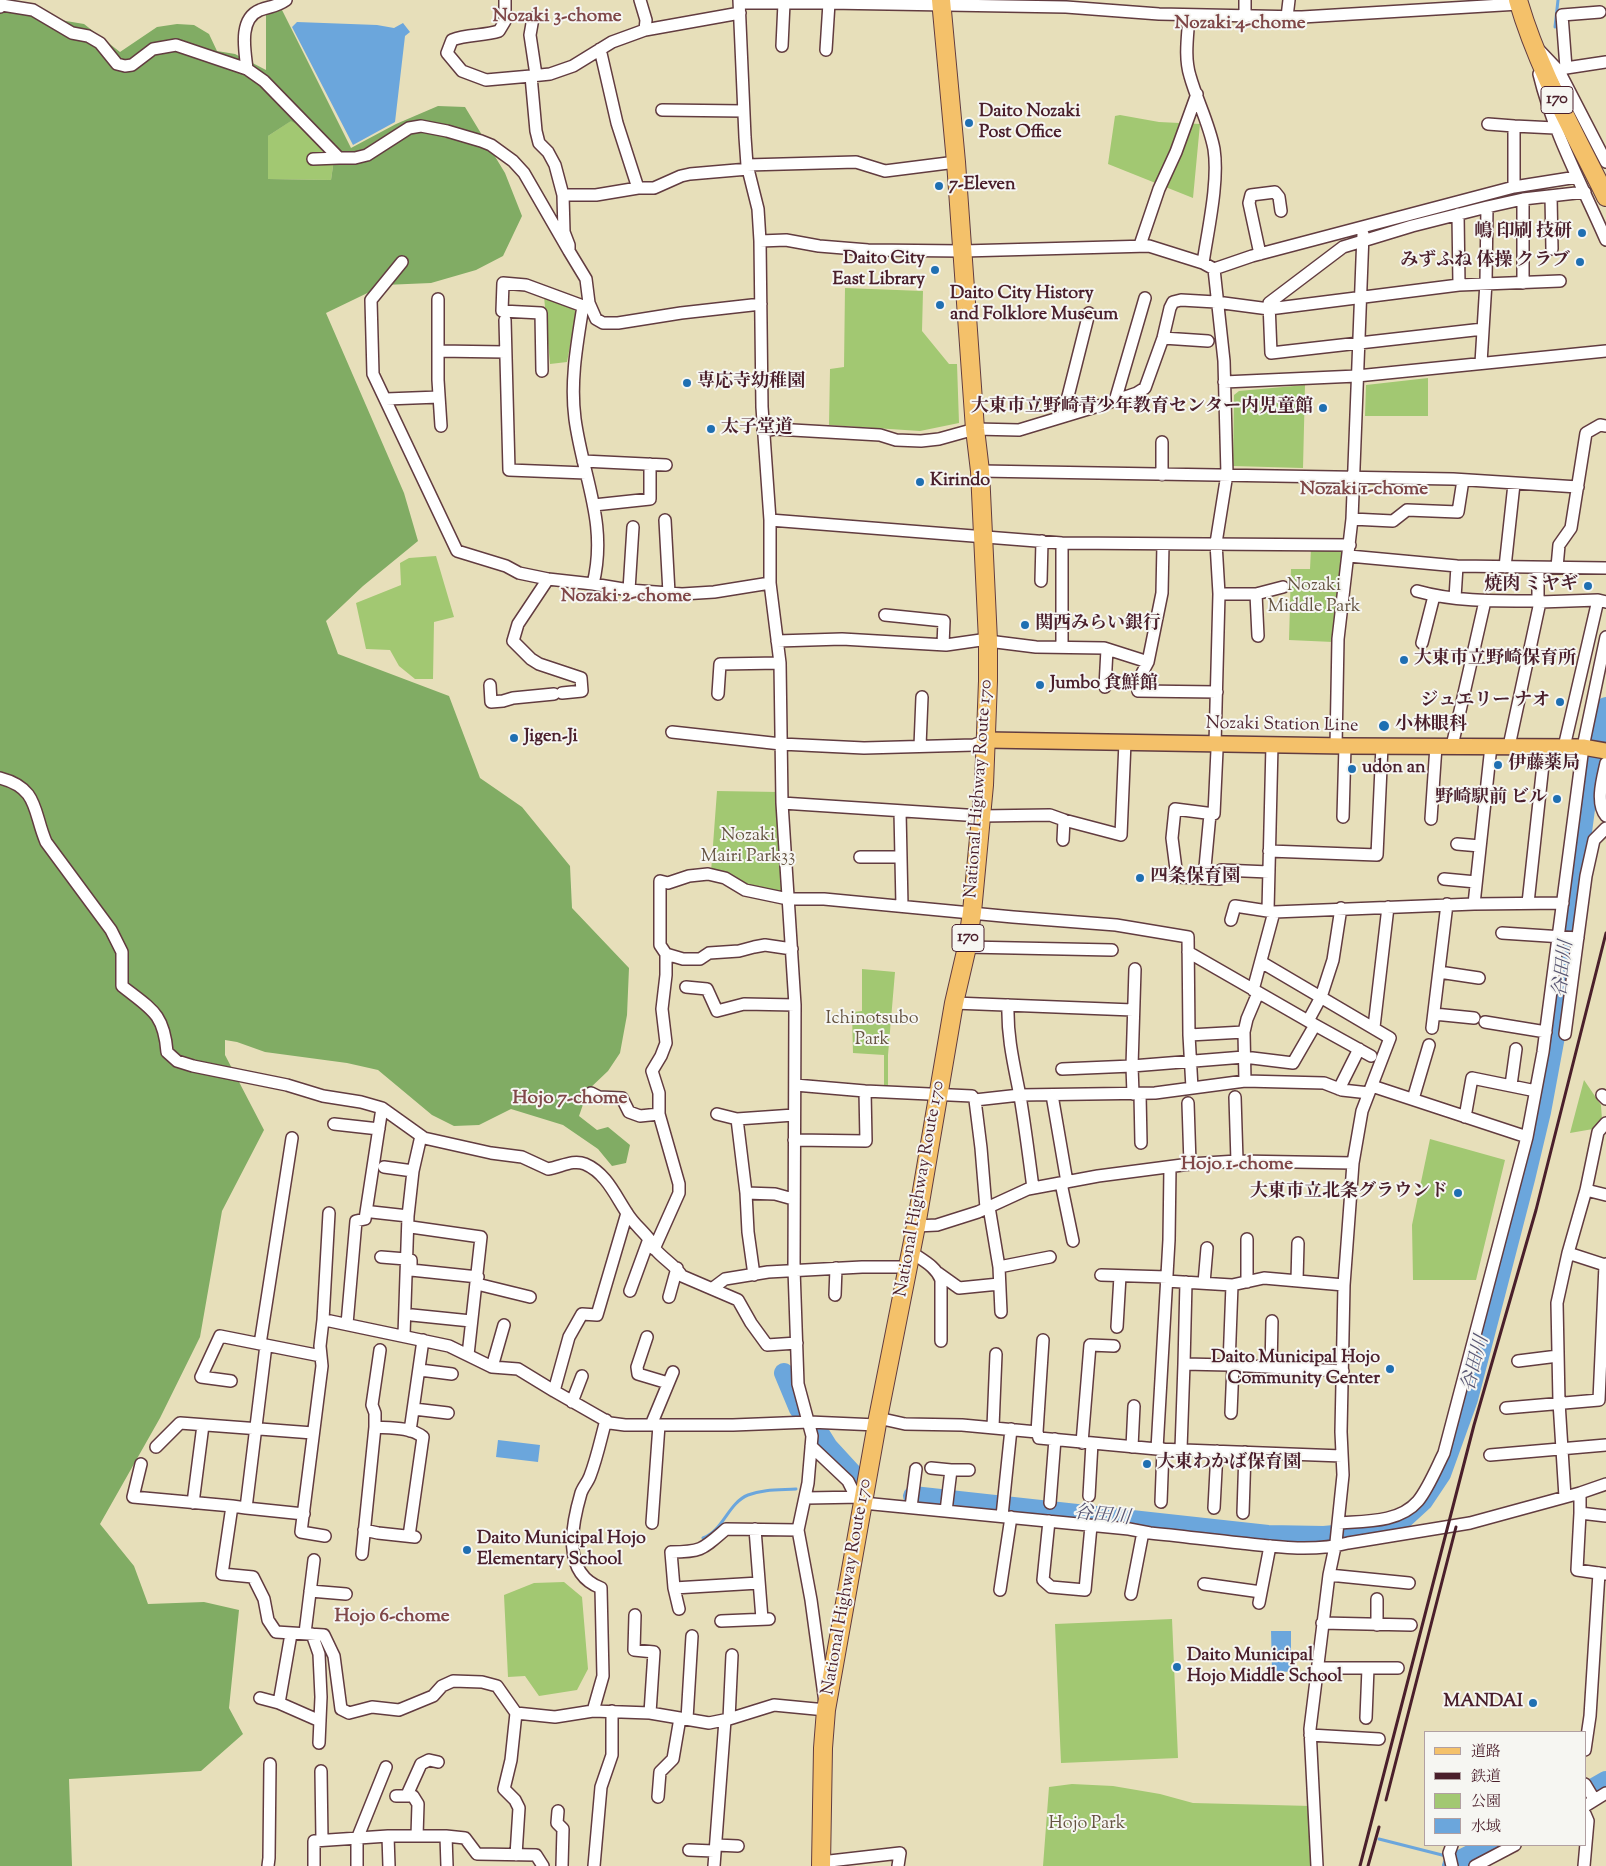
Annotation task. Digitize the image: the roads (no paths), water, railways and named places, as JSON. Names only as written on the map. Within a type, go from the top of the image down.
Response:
[{"type":"highway","name":"National Highway Route 170","points":[[821,1864],[823,1748],[826,1710],[861,1499],[916,1226],[954,1003],[967,947],[972,912],[987,740],[988,640],[980,471],[975,429],[963,251],[942,2]]},
{"type":"highway","name":"170","points":[[1518,2],[1531,40],[1553,92],[1606,197]]},
{"type":"main road","name":"Nozaki Station Line","points":[[987,740],[1341,746],[1564,746],[1585,747],[1605,755]]},
{"type":"street","points":[[247,69],[244,35],[250,19],[258,11],[277,6],[286,0]]},
{"type":"street","points":[[505,0],[505,21],[499,31],[488,35],[461,37],[452,40],[447,53],[462,71],[486,80],[550,74],[573,66],[612,42],[645,30],[740,5],[784,2],[942,2],[1245,17],[1288,17],[1518,2]]},
{"type":"street","points":[[640,0],[646,20],[645,30]]},
{"type":"street","points":[[1245,0],[1245,17]]},
{"type":"street","points":[[1288,17],[1289,0]]},
{"type":"street","points":[[782,46],[784,2]]},
{"type":"street","points":[[826,50],[829,3]]},
{"type":"street","points":[[0,7],[2,5],[23,7],[39,12],[72,33],[88,36],[100,43],[117,64],[132,65],[152,49],[176,45],[247,69],[264,81],[338,158]]},
{"type":"street","points":[[516,1713],[555,1717],[612,1711],[650,1713],[709,1723],[727,1720],[774,1705],[826,1710],[811,1600],[798,1530],[806,1498],[812,1436],[798,1384],[794,1269],[794,1006],[782,803],[780,662],[770,583],[770,520],[762,407],[760,241],[758,209],[748,167],[743,111],[740,5]]},
{"type":"street","points":[[1562,70],[1562,15],[1600,12]]},
{"type":"street","points":[[1189,15],[1187,57],[1189,75],[1207,119],[1214,150],[1214,186],[1208,266],[1216,302],[1224,361],[1227,474],[1216,543],[1219,594],[1215,744],[1217,750],[1214,814],[1175,809],[1172,838],[1177,877],[1220,879],[1221,870],[1269,872]]},
{"type":"street","points":[[533,18],[530,34],[536,131],[539,143],[548,152],[555,165],[563,195],[564,232],[569,245],[569,251]]},
{"type":"street","points":[[1531,40],[1562,70],[1606,162]]},
{"type":"street","points":[[1531,40],[1546,102],[1555,128],[1606,240]]},
{"type":"street","points":[[600,49],[617,123],[638,188]]},
{"type":"street","points":[[1562,70],[1606,62]]},
{"type":"street","points":[[1140,245],[1158,189],[1176,152],[1197,94]]},
{"type":"street","points":[[662,110],[743,111]]},
{"type":"street","points":[[1488,124],[1555,128]]},
{"type":"street","points":[[313,159],[356,158],[367,155],[409,128],[421,126],[447,131],[491,145],[513,161],[524,173],[586,279],[586,305],[573,371],[575,418],[583,461],[598,521],[599,541],[593,584]]},
{"type":"street","points":[[1514,126],[1514,187]]},
{"type":"street","points":[[563,195],[596,196],[638,188],[654,188],[680,176],[748,167],[856,162],[885,171],[956,162]]},
{"type":"street","points":[[760,241],[786,240],[819,246],[868,250],[963,251],[1140,245],[1149,246],[1208,266],[1363,228],[1514,187],[1577,176]]},
{"type":"street","points":[[1260,254],[1249,203],[1251,195],[1275,192],[1280,197],[1281,211]]},
{"type":"street","points":[[1483,328],[1271,353],[1268,303],[1343,247],[1487,207],[1523,199],[1585,192]]},
{"type":"street","points":[[1551,196],[1552,249]]},
{"type":"street","points":[[1523,199],[1523,283]]},
{"type":"street","points":[[1481,363],[1486,284],[1487,207]]},
{"type":"street","points":[[1458,214],[1459,285]]},
{"type":"street","points":[[1343,817],[1338,639],[1352,519],[1362,298],[1363,228]]},
{"type":"street","points":[[402,262],[371,300],[373,374],[456,551],[548,580],[593,584],[629,590],[682,594],[714,592],[770,583]]},
{"type":"street","points":[[763,430],[880,435],[896,440],[921,441],[939,439],[975,429],[1019,430],[1115,401],[1138,393],[1145,388],[1163,338],[1170,308],[1173,302],[1181,300],[1216,302],[1269,309],[1459,285],[1560,281]]},
{"type":"street","points":[[542,371],[541,313],[502,311],[503,283],[526,285],[586,305],[596,319],[603,323],[618,323],[681,313],[762,304]]},
{"type":"street","points":[[1115,401],[1145,298]]},
{"type":"street","points":[[438,299],[441,426]]},
{"type":"street","points":[[1063,416],[1089,313]]},
{"type":"street","points":[[505,320],[509,470],[586,473]]},
{"type":"street","points":[[1163,338],[1208,341]]},
{"type":"street","points":[[438,351],[505,352]]},
{"type":"street","points":[[1224,382],[1357,376],[1606,351]]},
{"type":"street","points":[[386,399],[439,397]]},
{"type":"street","points":[[1558,567],[1559,545],[1571,528],[1586,433],[1600,425],[1606,426]]},
{"type":"street","points":[[1162,442],[1162,475]]},
{"type":"street","points":[[583,461],[666,466]]},
{"type":"street","points":[[594,505],[650,499],[650,464]]},
{"type":"street","points":[[980,471],[1353,477],[1463,480],[1578,487]]},
{"type":"street","points":[[1352,519],[1393,521],[1408,510],[1458,512],[1463,480]]},
{"type":"street","points":[[1505,567],[1514,484]]},
{"type":"street","points":[[666,520],[669,593]]},
{"type":"street","points":[[770,520],[1062,543],[1216,543],[1349,550],[1457,566],[1606,568]]},
{"type":"street","points":[[629,590],[633,527]]},
{"type":"street","points":[[1041,581],[1042,541]]},
{"type":"street","points":[[1062,543],[1062,647]]},
{"type":"street","points":[[1163,544],[1162,592],[1148,662],[1140,676],[1138,691],[1217,692]]},
{"type":"street","points":[[1455,598],[1457,566]]},
{"type":"street","points":[[1509,746],[1539,601],[1538,568]]},
{"type":"street","points":[[490,685],[491,702],[582,691],[581,678],[539,664],[530,659],[513,640],[518,624],[548,580]]},
{"type":"street","points":[[1219,594],[1256,594],[1283,587]]},
{"type":"street","points":[[1417,591],[1434,596],[1485,601],[1602,601],[1564,746]]},
{"type":"street","points":[[1256,594],[1258,636]]},
{"type":"street","points":[[1422,643],[1434,596]]},
{"type":"street","points":[[1452,746],[1485,601]]},
{"type":"street","points":[[885,615],[944,622],[943,645]]},
{"type":"street","points":[[806,1498],[861,1499],[911,1506],[947,1505],[1005,1511],[1049,1521],[1270,1546],[1336,1536],[1408,1511],[1419,1500],[1444,1452],[1527,1138],[1546,1032],[1585,747],[1603,670],[1606,637]]},
{"type":"street","points":[[778,641],[842,639],[943,645],[988,640],[1036,647],[1106,649],[1148,662]]},
{"type":"street","points":[[1105,687],[1106,649]]},
{"type":"street","points":[[718,694],[720,664],[780,662]]},
{"type":"street","points":[[1584,665],[1603,670]]},
{"type":"street","points":[[920,746],[922,697]]},
{"type":"street","points":[[672,732],[781,744],[864,748],[974,745],[987,740]]},
{"type":"street","points":[[782,803],[981,816],[1050,815],[1122,834],[1125,742]]},
{"type":"street","points":[[1245,1082],[1244,1032],[1246,1019],[1256,991],[1271,911],[1269,851],[1272,745]]},
{"type":"street","points":[[1269,851],[1377,855],[1382,746]]},
{"type":"street","points":[[1431,819],[1436,746]]},
{"type":"street","points":[[1474,904],[1491,746]]},
{"type":"street","points":[[1528,903],[1545,746]]},
{"type":"street","points":[[1605,755],[1601,802],[1602,812],[1606,816]]},
{"type":"street","points":[[0,778],[8,780],[29,794],[36,807],[40,828],[46,842],[111,930],[122,952],[122,986],[158,1016],[166,1033],[167,1052],[177,1061],[382,1108],[420,1141]]},
{"type":"street","points":[[900,811],[902,906]]},
{"type":"street","points":[[1204,878],[1210,814]]},
{"type":"street","points":[[1064,820],[1064,840]]},
{"type":"street","points":[[1565,1034],[1586,876],[1594,840],[1606,828]]},
{"type":"street","points":[[1457,844],[1480,846]]},
{"type":"street","points":[[860,856],[901,857]]},
{"type":"street","points":[[630,1291],[651,1244],[679,1193],[679,1184],[659,1114],[659,1093],[652,1072],[666,1043],[662,1009],[666,975],[666,954],[660,945],[660,881],[668,883],[689,876],[708,874],[725,878],[745,890],[788,899],[824,899],[1116,925],[1188,937],[1189,1035],[1192,1088]]},
{"type":"street","points":[[1444,879],[1476,882]]},
{"type":"street","points":[[1231,920],[1235,906],[1271,911],[1447,904],[1563,903]]},
{"type":"street","points":[[1432,1028],[1447,904]]},
{"type":"street","points":[[1374,1027],[1388,907]]},
{"type":"street","points":[[1062,1069],[1132,1066],[1244,1057],[1293,1063],[1311,1023],[1333,960],[1341,908]]},
{"type":"street","points":[[1502,933],[1578,938]]},
{"type":"street","points":[[666,954],[683,959],[700,959],[709,953],[739,951],[760,946],[792,948]]},
{"type":"street","points":[[967,947],[1112,950]]},
{"type":"street","points":[[1188,952],[1371,1056]]},
{"type":"street","points":[[1261,962],[1390,1038],[1362,1111],[1353,1163],[1344,1284],[1343,1475],[1336,1536],[1322,1623],[1310,1735],[1317,1866]]},
{"type":"street","points":[[1135,969],[1132,1066],[1141,1143]]},
{"type":"street","points":[[1438,972],[1479,978]]},
{"type":"street","points":[[686,988],[707,989],[717,1012],[744,1004],[794,1006]]},
{"type":"street","points":[[954,1003],[1134,1010]]},
{"type":"street","points":[[1008,1005],[1007,1026],[1009,1046],[1020,1096],[1033,1188]]},
{"type":"street","points":[[1434,1014],[1546,1032]]},
{"type":"street","points":[[1189,1035],[1244,1032]]},
{"type":"street","points":[[1413,1099],[1429,1045]]},
{"type":"street","points":[[1339,1089],[1359,1049]]},
{"type":"street","points":[[1511,1085],[1516,1049]]},
{"type":"street","points":[[1465,1117],[1472,1078],[1531,1090]]},
{"type":"street","points":[[975,1100],[1020,1096],[1136,1094],[1245,1082],[1324,1083],[1339,1089],[1371,1089],[1413,1099],[1527,1138]]},
{"type":"street","points":[[795,1085],[866,1092],[972,1096],[975,1100],[987,1208],[999,1267],[1001,1312]]},
{"type":"street","points":[[794,1140],[866,1141],[866,1092]]},
{"type":"street","points":[[591,1093],[599,1096],[622,1098],[629,1112],[640,1116],[659,1114]]},
{"type":"street","points":[[1052,1095],[1073,1241]]},
{"type":"street","points":[[1235,1097],[1237,1161]]},
{"type":"street","points":[[1188,1103],[1190,1164]]},
{"type":"street","points":[[347,1324],[356,1221],[365,1219],[382,1108]]},
{"type":"street","points":[[717,1114],[737,1119],[794,1115]]},
{"type":"street","points":[[737,1119],[754,1275]]},
{"type":"street","points":[[1565,1498],[1559,1402],[1557,1304],[1568,1254],[1586,1190],[1598,1132],[1606,1123]]},
{"type":"street","points":[[334,1124],[379,1129]]},
{"type":"street","points":[[246,1508],[256,1429],[263,1345],[292,1138]]},
{"type":"street","points":[[404,1335],[406,1259],[413,1171],[420,1141],[424,1138],[482,1151],[522,1157],[548,1169],[572,1162],[584,1164],[596,1170],[608,1183],[641,1232],[677,1268],[682,1276],[738,1300],[767,1345],[797,1344]]},
{"type":"street","points":[[420,1141],[418,1167],[409,1222],[411,1270],[477,1280],[530,1296]]},
{"type":"street","points":[[916,1226],[937,1225],[987,1208],[1033,1188],[1098,1176],[1190,1164],[1237,1161],[1353,1163]]},
{"type":"street","points":[[384,1168],[413,1171]]},
{"type":"street","points":[[1161,1502],[1160,1449],[1170,1168]]},
{"type":"street","points":[[1586,1190],[1606,1195]]},
{"type":"street","points":[[746,1193],[775,1194],[794,1199]]},
{"type":"street","points":[[372,1212],[481,1237],[468,1355]]},
{"type":"street","points":[[325,1536],[301,1532],[322,1366],[320,1346],[329,1213]]},
{"type":"street","points":[[554,1391],[569,1336],[582,1314],[598,1316],[627,1213]]},
{"type":"street","points":[[1247,1240],[1247,1282]]},
{"type":"street","points":[[1296,1280],[1298,1243]]},
{"type":"street","points":[[1204,1283],[1207,1248]]},
{"type":"street","points":[[1506,1408],[1599,1400],[1605,1265],[1568,1254]]},
{"type":"street","points":[[999,1267],[1050,1257]]},
{"type":"street","points":[[381,1258],[406,1259]]},
{"type":"street","points":[[713,1288],[725,1279],[794,1269],[836,1268],[909,1260],[938,1273],[960,1288],[999,1284]]},
{"type":"street","points":[[668,1296],[677,1268]]},
{"type":"street","points":[[835,1294],[836,1268]]},
{"type":"street","points":[[938,1273],[941,1280],[941,1341]]},
{"type":"street","points":[[1101,1275],[1232,1285],[1264,1278],[1344,1284]]},
{"type":"street","points":[[1117,1327],[1120,1276]]},
{"type":"street","points":[[1180,1449],[1186,1282]]},
{"type":"street","points":[[1231,1413],[1232,1285]]},
{"type":"street","points":[[412,1315],[471,1320]]},
{"type":"street","points":[[323,1320],[404,1335],[449,1346],[492,1367],[518,1369],[610,1423],[625,1425],[733,1425],[878,1422],[993,1427],[1037,1432]]},
{"type":"street","points":[[1271,1367],[1272,1321]]},
{"type":"street","points":[[492,1367],[504,1325]]},
{"type":"street","points":[[231,1381],[201,1377],[220,1336],[321,1356]]},
{"type":"street","points":[[648,1337],[637,1367],[638,1374],[668,1383]]},
{"type":"street","points":[[410,1431],[423,1340]]},
{"type":"street","points":[[1043,1340],[1037,1432],[1039,1438],[1160,1449],[1342,1456]]},
{"type":"street","points":[[1089,1496],[1087,1443],[1090,1344],[1114,1346]]},
{"type":"street","points":[[362,1554],[375,1426],[375,1413],[372,1405],[380,1350]]},
{"type":"street","points":[[993,1427],[996,1354]]},
{"type":"street","points":[[1518,1361],[1558,1356]]},
{"type":"street","points":[[1184,1364],[1343,1372]]},
{"type":"street","points":[[420,1370],[452,1374]]},
{"type":"street","points":[[652,1523],[655,1425],[672,1372]]},
{"type":"street","points":[[572,1402],[582,1376]]},
{"type":"street","points":[[1132,1447],[1134,1406]]},
{"type":"street","points":[[414,1410],[448,1413]]},
{"type":"street","points":[[593,1712],[603,1676],[601,1588],[594,1586],[576,1565],[572,1553],[572,1536],[581,1492],[590,1477],[606,1420]]},
{"type":"street","points":[[156,1447],[180,1423],[313,1433]]},
{"type":"street","points":[[193,1503],[203,1425]]},
{"type":"street","points":[[364,1530],[378,1534],[413,1537],[423,1437],[417,1432],[375,1426]]},
{"type":"street","points":[[1000,1590],[1012,1429]]},
{"type":"street","points":[[1050,1504],[1055,1440]]},
{"type":"street","points":[[1490,1455],[1606,1445]]},
{"type":"street","points":[[811,1446],[848,1481],[861,1499]]},
{"type":"street","points":[[1214,1508],[1217,1451]]},
{"type":"street","points":[[1243,1513],[1245,1452]]},
{"type":"street","points":[[141,1464],[134,1497],[304,1514]]},
{"type":"street","points":[[911,1506],[916,1468]]},
{"type":"street","points":[[931,1468],[969,1470]]},
{"type":"street","points":[[947,1505],[951,1470]]},
{"type":"street","points":[[1336,1536],[1348,1542],[1470,1523],[1565,1498],[1606,1484]]},
{"type":"street","points":[[1580,1493],[1577,1570],[1603,1573],[1586,1743]]},
{"type":"street","points":[[232,1506],[222,1574],[253,1577],[264,1599],[268,1620],[276,1632],[324,1635],[334,1656],[341,1709],[349,1713],[372,1706],[399,1710],[433,1696],[442,1686],[453,1681],[482,1682],[496,1686],[516,1713],[504,1789],[515,1800],[519,1808],[520,1819],[516,1855]]},
{"type":"street","points":[[1580,1513],[1606,1516]]},
{"type":"street","points":[[1049,1521],[1043,1580],[1051,1587],[1085,1590],[1091,1526]]},
{"type":"street","points":[[679,1609],[674,1588],[671,1552],[692,1552],[705,1547],[726,1529],[798,1530]]},
{"type":"street","points":[[721,1620],[766,1619],[759,1583],[755,1529]]},
{"type":"street","points":[[1132,1594],[1143,1532]]},
{"type":"street","points":[[1204,1584],[1260,1597],[1270,1546]]},
{"type":"street","points":[[314,1560],[310,1591],[309,1634],[319,1654],[322,1697],[319,1743]]},
{"type":"street","points":[[1329,1575],[1409,1583]]},
{"type":"street","points":[[674,1588],[759,1583]]},
{"type":"street","points":[[310,1591],[346,1594]]},
{"type":"street","points":[[1377,1599],[1377,1624]]},
{"type":"street","points":[[635,1615],[634,1650],[654,1652],[650,1713]]},
{"type":"street","points":[[1322,1623],[1411,1626]]},
{"type":"street","points":[[279,1702],[291,1634]]},
{"type":"street","points":[[658,1797],[660,1772],[673,1759],[683,1719],[692,1636]]},
{"type":"street","points":[[714,1866],[732,1655]]},
{"type":"street","points":[[1317,1668],[1398,1668]]},
{"type":"street","points":[[1366,1718],[1368,1668]]},
{"type":"street","points":[[260,1698],[279,1702],[320,1721]]},
{"type":"street","points":[[594,1866],[601,1786],[612,1755],[612,1711]]},
{"type":"street","points":[[1310,1735],[1379,1739]]},
{"type":"street","points":[[418,1836],[418,1804],[413,1796],[401,1796],[422,1764],[429,1760],[438,1762]]},
{"type":"street","points":[[268,1866],[270,1764]]},
{"type":"street","points":[[357,1866],[357,1839],[386,1767]]},
{"type":"street","points":[[321,1771],[322,1840]]},
{"type":"street","points":[[1589,1791],[1606,1792]]},
{"type":"street","points":[[558,1811],[557,1822],[563,1829],[562,1866]]},
{"type":"street","points":[[1586,1816],[1588,1821],[1586,1844]]},
{"type":"street","points":[[314,1866],[314,1841],[388,1836],[446,1836],[466,1838],[477,1854],[536,1855],[543,1866]]},
{"type":"street","points":[[388,1836],[389,1866]]},
{"type":"street","points":[[446,1836],[447,1866]]},
{"type":"street","points":[[689,1850],[738,1846]]},
{"type":"street","points":[[1475,1866],[1513,1846]]},
{"type":"street","points":[[1584,1866],[1586,1846]]},
{"type":"street","points":[[1451,1849],[1452,1866]]},
{"type":"street","points":[[821,1864],[900,1853],[898,1866]]},
{"type":"water","points":[[297,22],[377,25],[394,28],[403,23],[410,32],[405,36],[395,122],[353,145],[292,27]]},
{"type":"water","points":[[498,1440],[540,1445],[538,1462],[496,1457]]},
{"type":"water","points":[[1271,1631],[1291,1631],[1291,1672],[1272,1671]]},
{"type":"waterway","points":[[1555,27],[1558,0]]},
{"type":"waterway","name":"谷田川","points":[[913,1496],[1268,1535],[1324,1536],[1355,1533],[1399,1523],[1423,1501],[1441,1474],[1468,1399],[1541,1112],[1556,1031],[1585,809],[1606,707]]},
{"type":"waterway","name":"谷田川","points":[[784,1373],[799,1409]]},
{"type":"waterway","name":"谷田川","points":[[818,1431],[828,1447],[862,1484]]},
{"type":"waterway","name":"谷田川","points":[[703,1538],[716,1529],[735,1504],[748,1495],[766,1491],[796,1489]]},
{"type":"waterway","points":[[1586,1792],[1606,1781]]},
{"type":"waterway","points":[[1379,1839],[1446,1856]]},
{"type":"waterway","points":[[1452,1866],[1488,1846]]},
{"type":"railway","points":[[1360,1866],[1474,1425],[1536,1210],[1606,933]]},
{"type":"railway","points":[[1386,1800],[1456,1527]]},
{"type":"railway","points":[[1368,1866],[1379,1827]]},
{"type":"place","name":"Daito Nozaki Post Office","points":[[969,123]]},
{"type":"place","name":"7-Eleven","points":[[939,186]]},
{"type":"place","name":"嶋 印刷 技研","points":[[1582,233]]},
{"type":"place","name":"みずふね 体操 クラブ","points":[[1580,262]]},
{"type":"place","name":"Daito City East Library","points":[[935,270]]},
{"type":"place","name":"Daito City History and Folklore Museum","points":[[940,305]]},
{"type":"place","name":"専応寺幼稚園","points":[[687,383]]},
{"type":"place","name":"大東市立野崎青少年教育センター内児童館","points":[[1323,408]]},
{"type":"place","name":"太子堂道","points":[[711,429]]},
{"type":"place","name":"Kirindo","points":[[920,482]]},
{"type":"place","name":"焼肉 ミヤギ","points":[[1588,586]]},
{"type":"place","name":"関西みらい銀行","points":[[1025,625]]},
{"type":"place","name":"大東市立野崎保育所","points":[[1404,660]]},
{"type":"place","name":"Jumbo 食鮮館","points":[[1040,685]]},
{"type":"place","name":"ジュエリー ナオ","points":[[1560,702]]},
{"type":"place","name":"小林眼科","points":[[1384,726]]},
{"type":"place","name":"Jigen-Ji","points":[[514,738]]},
{"type":"place","name":"伊藤薬局","points":[[1498,765]]},
{"type":"place","name":"udon an","points":[[1352,769]]},
{"type":"place","name":"野崎駅前 ビル","points":[[1557,799]]},
{"type":"place","name":"四条保育園","points":[[1140,878]]},
{"type":"place","name":"大東市立北条グラウンド","points":[[1458,1193]]},
{"type":"place","name":"Daito Municipal Hojo Community Center","points":[[1390,1369]]},
{"type":"place","name":"大東わかば保育園","points":[[1147,1464]]},
{"type":"place","name":"Daito Municipal Hojo Elementary School","points":[[467,1550]]},
{"type":"place","name":"Daito Municipal Hojo Middle School","points":[[1177,1667]]},
{"type":"place","name":"MANDAI","points":[[1533,1703]]},
{"type":"district","name":"Nozaki 3-chome","points":[[557,18]]},
{"type":"district","name":"Nozaki 4-chome","points":[[1240,25]]},
{"type":"district","name":"Nozaki 1-chome","points":[[1364,491]]},
{"type":"district","name":"Nozaki 2-chome","points":[[626,598]]},
{"type":"district","name":"Hojo 7-chome","points":[[570,1100]]},
{"type":"district","name":"Hojo 1-chome","points":[[1237,1166]]},
{"type":"district","name":"Hojo 6-chome","points":[[392,1618]]},
{"type":"park label","name":"Nozaki Middle Park","points":[[1314,597]]},
{"type":"park label","name":"Nozaki Mairi Park33","points":[[748,848]]},
{"type":"park label","name":"Ichinotsubo Park","points":[[872,1030]]},
{"type":"park label","name":"Hojo Park","points":[[1087,1825]]}]
